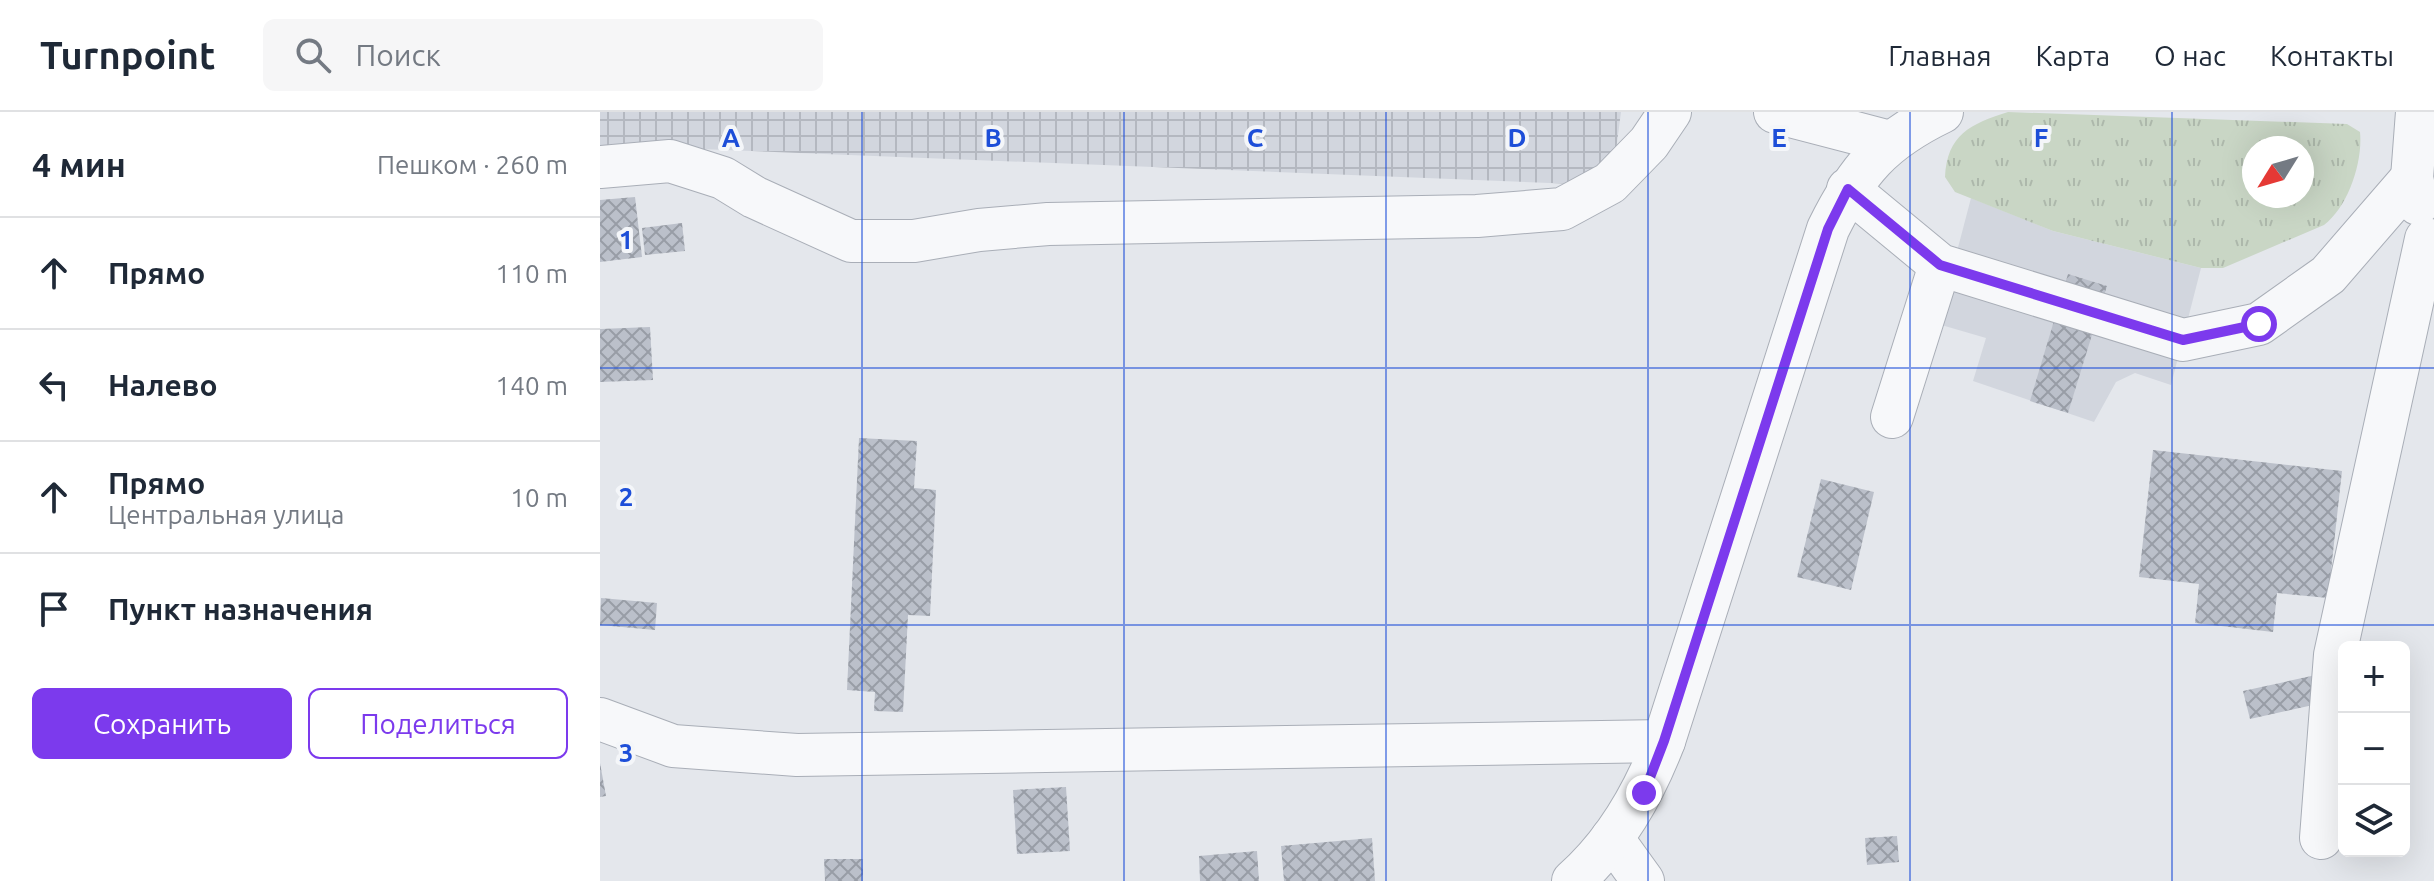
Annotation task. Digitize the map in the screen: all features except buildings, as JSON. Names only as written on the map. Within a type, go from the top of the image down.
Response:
[{"type":"street","points":[[600,167],[670,161],[723,178],[754,197],[851,241],[914,241],[979,230],[1048,224],[1477,216],[1562,209],[1610,183],[1649,143],[1670,112]]},
{"type":"street","points":[[1775,112],[1890,142]]},
{"type":"street","points":[[1573,881],[1612,838],[1644,793],[1664,741],[1828,229],[1848,189],[1890,142],[1942,112]]},
{"type":"street","points":[[2321,838],[2335,655],[2430,242],[2412,178],[2417,112]]},
{"type":"street","points":[[1848,189],[1940,265],[2183,340],[2259,324],[2328,275],[2412,178]]},
{"type":"street","points":[[1892,417],[1940,265]]},
{"type":"street","points":[[600,719],[673,746],[797,755],[1664,741]]},
{"type":"street","points":[[1612,838],[1643,881]]},
{"type":"shaded area","points":[[600,112],[1621,112],[1614,166],[1601,185],[600,145]]},
{"type":"shaded area","points":[[1971,198],[2053,231],[2201,268],[2171,385],[2135,373],[2116,382],[2094,422],[1973,381],[1986,338],[1938,324]]},
{"type":"green space","points":[[2008,112],[2347,124],[2360,132],[2359,157],[2347,196],[2324,225],[2223,268],[2201,268],[2053,231],[1955,192],[1945,177],[1950,151],[1963,133],[1982,121]]},
{"type":"route","points":[[1644,793],[1664,741],[1828,229],[1848,189],[1940,265],[2183,340],[2259,324]]}]
